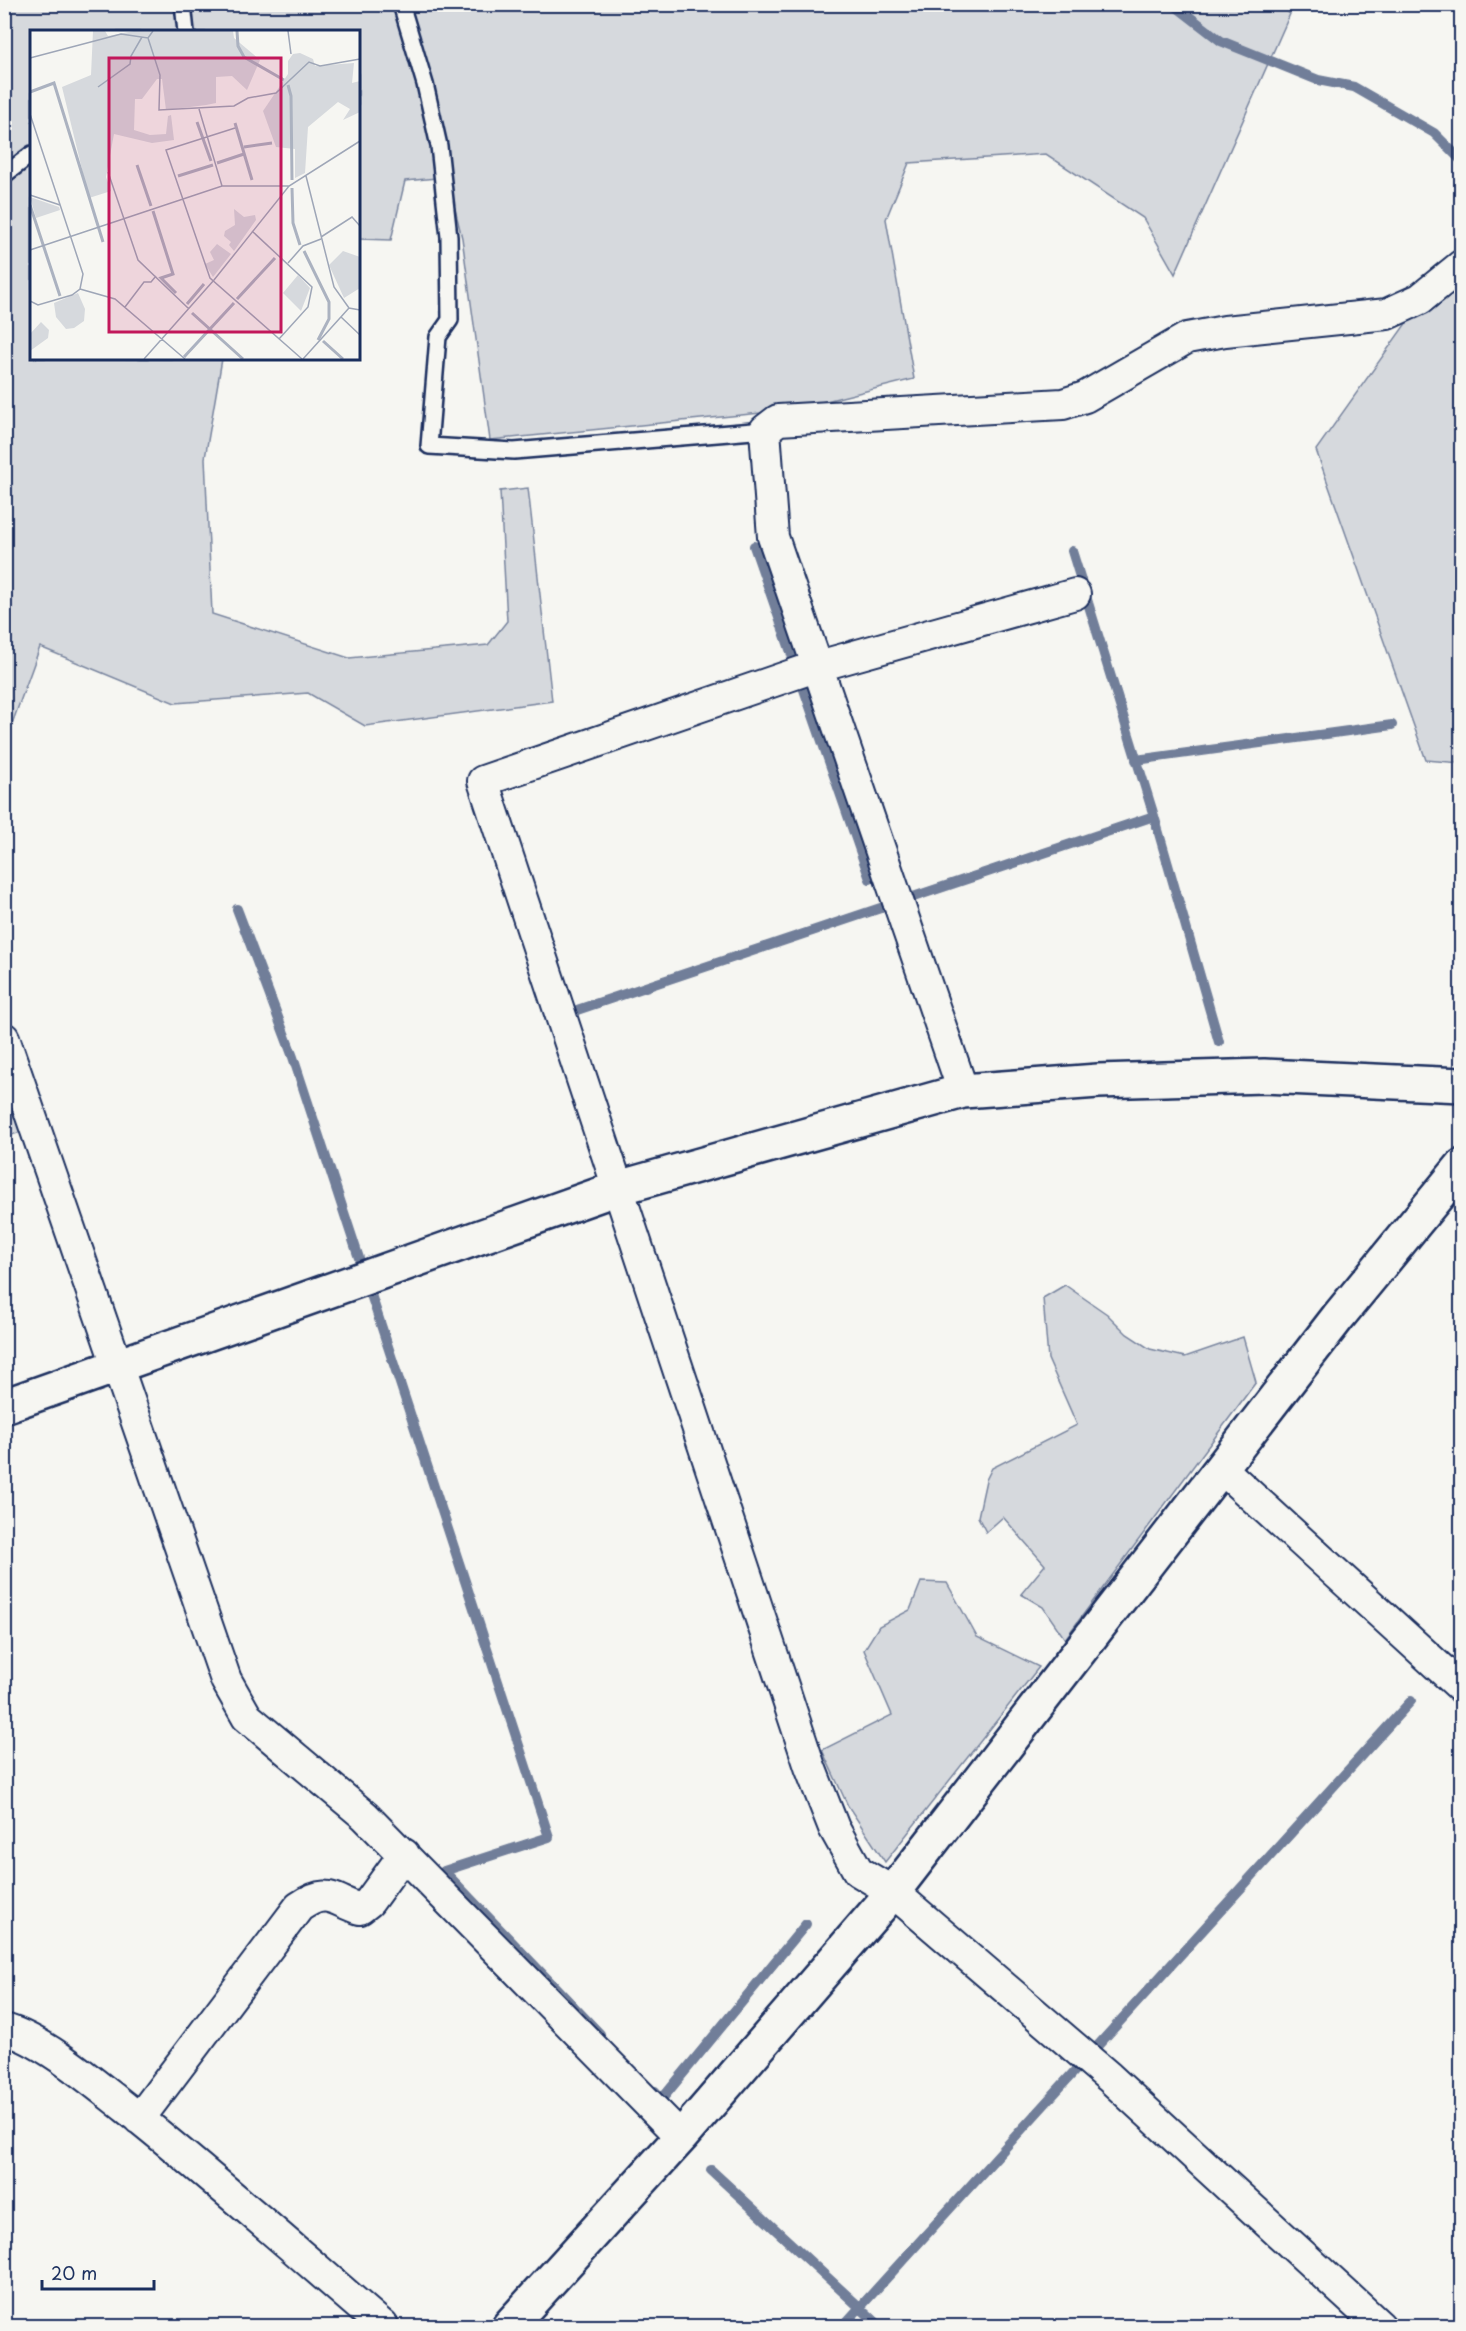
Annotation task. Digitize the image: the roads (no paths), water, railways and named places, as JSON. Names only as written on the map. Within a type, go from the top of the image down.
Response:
[{"type":"street","points":[[963,1091],[815,667],[773,537],[765,430],[778,420],[1063,404],[1085,397],[1187,338],[1225,331],[1387,314],[1420,299],[1461,265]]},
{"type":"street","points":[[1075,594],[815,667],[483,781],[810,1767],[834,1828],[858,1870],[893,1892],[1109,2077],[1380,2326]]},
{"type":"street","points":[[4,1038],[226,1680],[247,1717],[365,1816],[681,2137]]},
{"type":"street","points":[[4,1406],[618,1188],[963,1091],[1098,1081],[1264,1076],[1461,1085]]},
{"type":"street","points":[[509,2326],[681,2137],[893,1892],[1338,1317],[1461,1166]]},
{"type":"street","points":[[1221,1468],[1461,1688]]},
{"type":"street","points":[[139,2119],[299,1907],[311,1898],[323,1895],[336,1897],[360,1909],[369,1902],[404,1854]]},
{"type":"street","points":[[4,2029],[52,2054],[139,2119],[383,2326]]},
{"type":"lane","points":[[183,4],[186,30]]},
{"type":"lane","points":[[401,4],[425,84],[439,146],[449,237],[450,320],[438,337],[429,446],[514,451],[765,430]]},
{"type":"lane","points":[[4,175],[30,156]]},
{"type":"waterway","points":[[1173,4],[1221,41],[1318,80],[1354,87],[1434,133],[1462,161]]},
{"type":"waterway","points":[[754,546],[870,879]]},
{"type":"waterway","points":[[1072,551],[1154,816],[1219,1042]]},
{"type":"waterway","points":[[1136,760],[1392,725]]},
{"type":"waterway","points":[[577,1010],[1154,816]]},
{"type":"waterway","points":[[237,909],[293,1057],[549,1837],[444,1871],[600,2034]]},
{"type":"waterway","points":[[843,2326],[1411,1701]]},
{"type":"waterway","points":[[655,2091],[662,2099],[806,1924]]},
{"type":"waterway","points":[[711,2170],[880,2326]]}]
